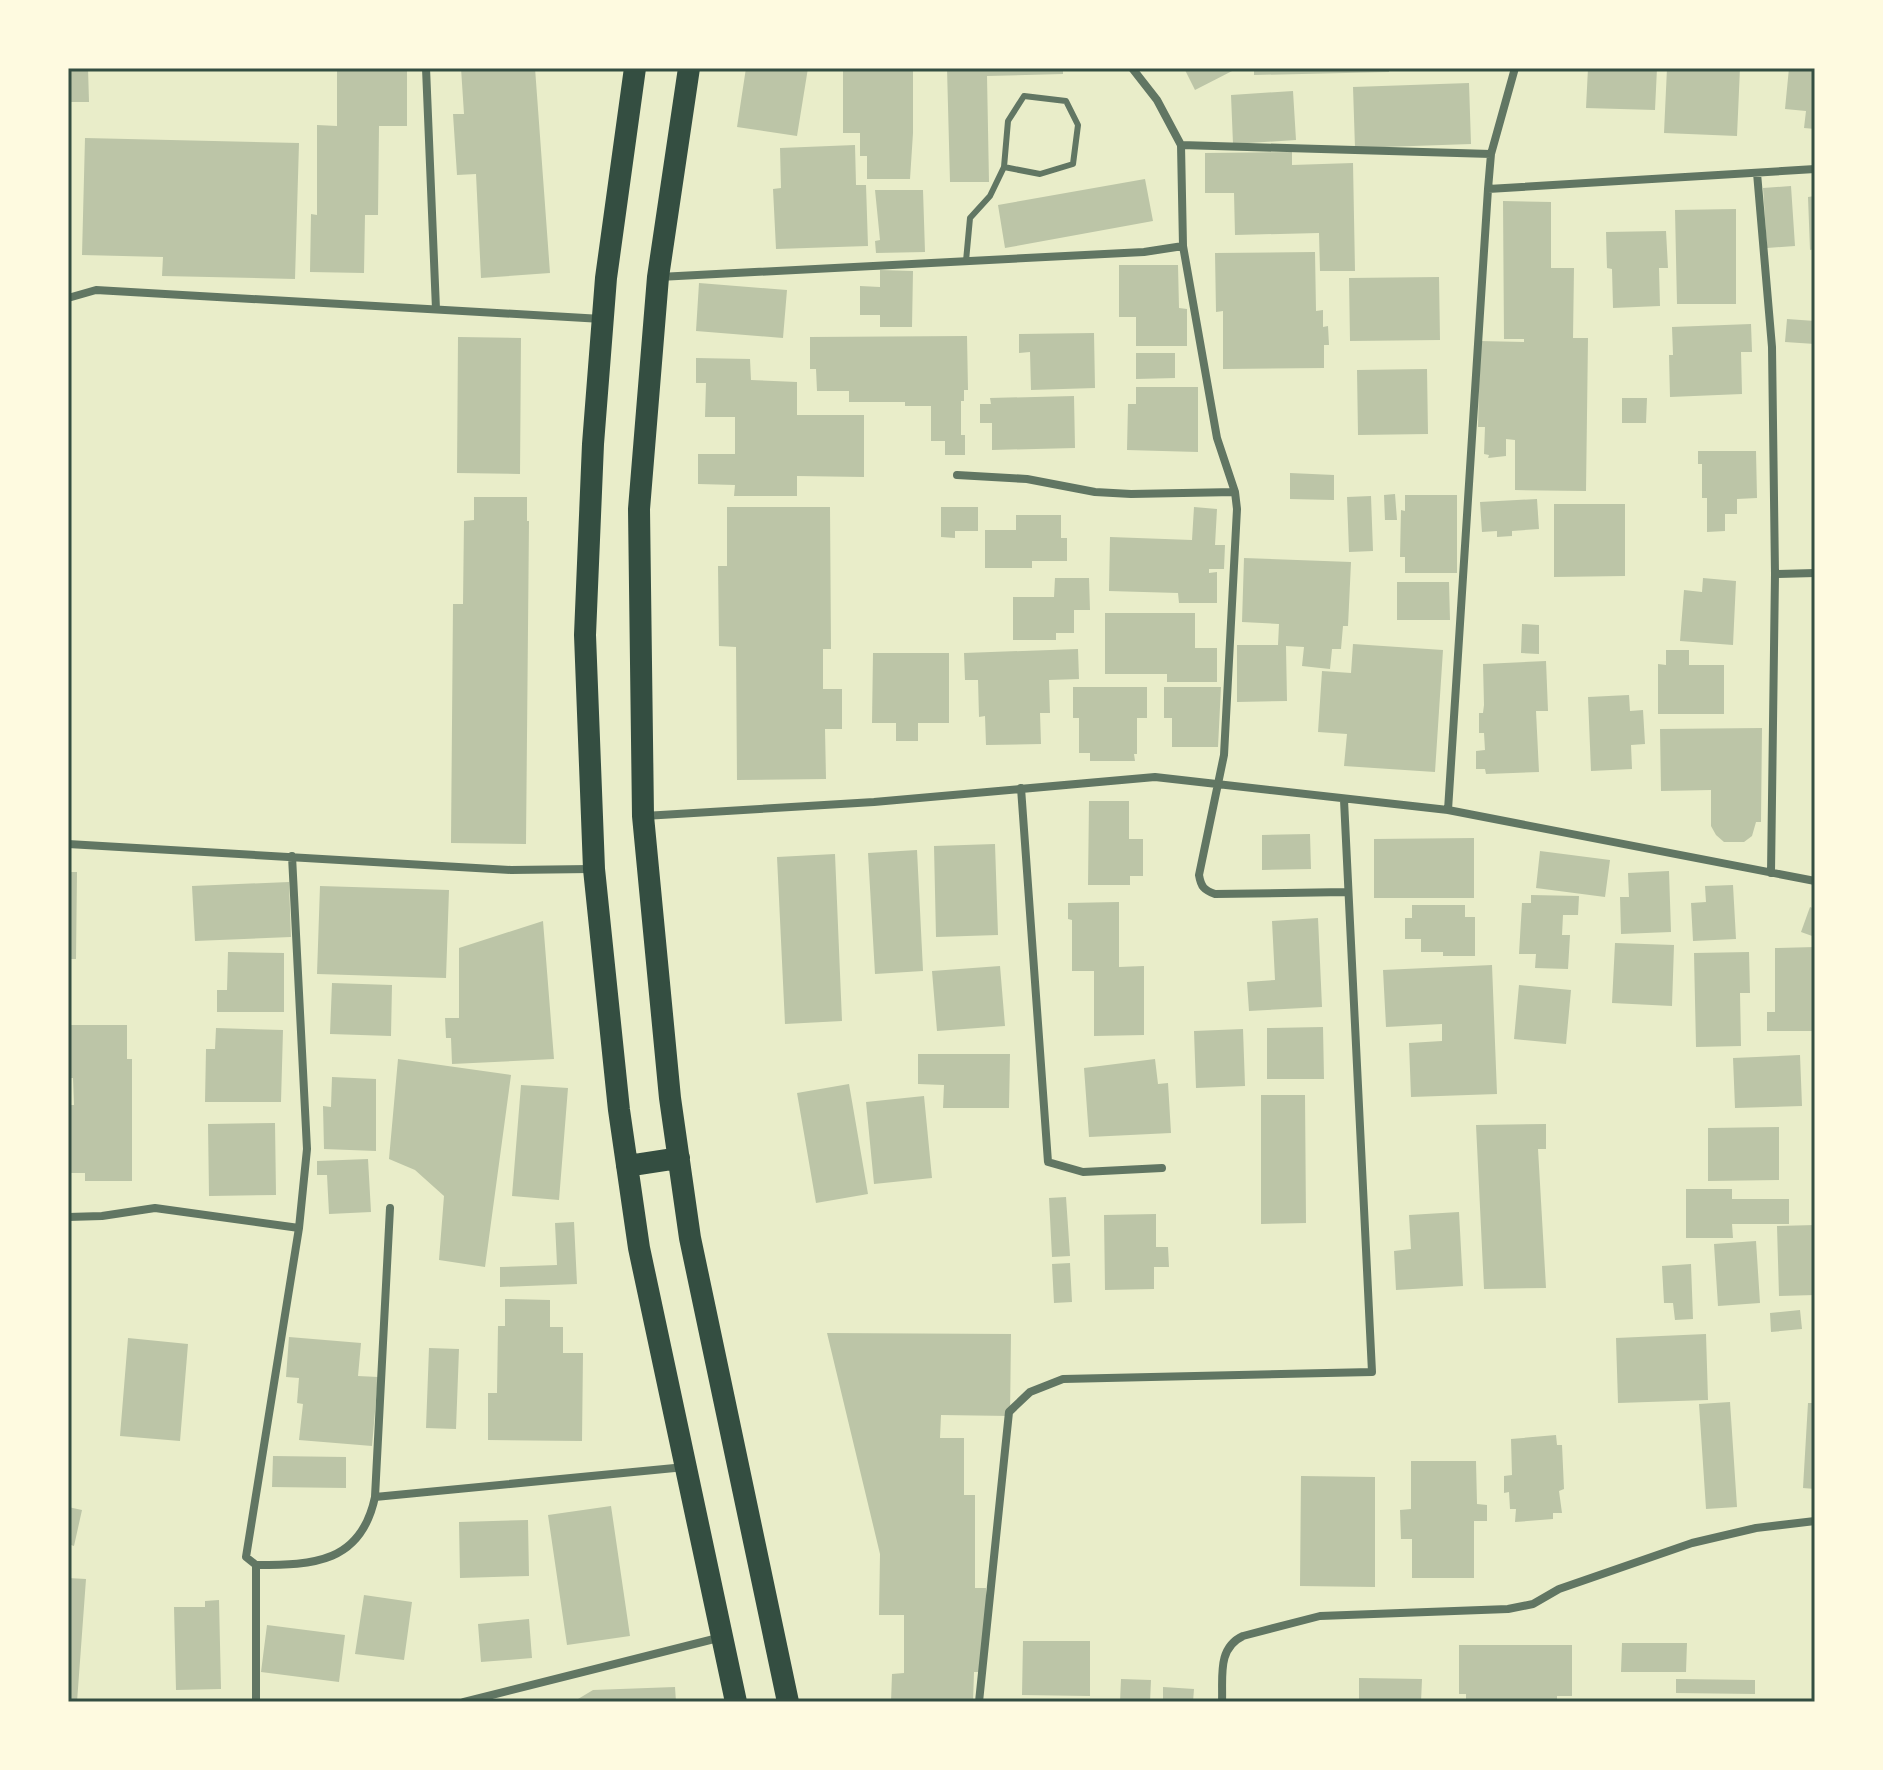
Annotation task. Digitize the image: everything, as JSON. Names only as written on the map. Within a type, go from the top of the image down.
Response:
[{"type":"highway","points":[[635,68],[602,319],[593,444],[585,635],[594,869],[639,1248],[736,1702]]},
{"type":"highway","points":[[689,68],[658,277],[639,509],[643,816],[670,1098],[693,1253],[788,1702]]},
{"type":"highway","points":[[627,1166],[679,1158]]},
{"type":"street","points":[[426,68],[436,309]]},
{"type":"street","points":[[1132,68],[1157,100],[1181,145],[1183,246],[1217,438],[1235,492],[1237,509],[1224,755],[1199,875],[1204,890],[1215,894],[1346,892]]},
{"type":"street","points":[[1448,810],[1491,154],[1515,68]]},
{"type":"street","points":[[1181,145],[1491,154]]},
{"type":"street","points":[[1488,189],[1815,169]]},
{"type":"street","points":[[1757,173],[1772,347],[1775,574],[1771,873]]},
{"type":"street","points":[[658,277],[1144,252],[1183,246]]},
{"type":"street","points":[[68,298],[96,290],[602,319]]},
{"type":"street","points":[[957,475],[1027,479],[1107,492],[1235,492]]},
{"type":"street","points":[[1775,574],[1815,573]]},
{"type":"street","points":[[643,816],[874,802],[1155,777],[1448,810],[1815,881]]},
{"type":"street","points":[[1021,788],[1048,1162],[1083,1172],[1162,1168]]},
{"type":"street","points":[[979,1702],[1009,1412],[1030,1392],[1063,1379],[1372,1372],[1346,892],[1344,800]]},
{"type":"street","points":[[68,844],[511,870],[594,869]]},
{"type":"street","points":[[292,856],[307,1149],[299,1228],[246,1557],[256,1565],[316,1563],[338,1554],[354,1543],[372,1513],[390,1208]]},
{"type":"street","points":[[68,1217],[102,1216],[155,1208],[299,1228]]},
{"type":"street","points":[[375,1497],[687,1467]]},
{"type":"street","points":[[1222,1702],[1225,1652],[1234,1641],[1256,1632],[1320,1616],[1508,1609],[1533,1604],[1559,1589],[1692,1543],[1756,1528],[1815,1521]]},
{"type":"street","points":[[256,1565],[256,1702]]},
{"type":"street","points":[[464,1702],[723,1637]]},
{"type":"lane","points":[[966,261],[970,218],[990,196],[1004,167],[1008,121],[1024,96],[1066,101],[1078,125],[1073,164],[1040,174],[1004,167]]},
{"type":"building","points":[[68,68],[88,68],[89,102],[68,102]]},
{"type":"building","points":[[337,68],[407,68],[407,126],[379,126],[378,215],[365,215],[364,273],[310,272],[311,214],[317,215],[317,125],[337,126]]},
{"type":"building","points":[[461,68],[535,68],[550,273],[481,278],[476,174],[457,175],[453,114],[464,114]]},
{"type":"building","points":[[746,68],[808,68],[797,136],[737,127]]},
{"type":"building","points":[[843,68],[913,68],[910,179],[867,179],[867,156],[860,156],[860,133],[843,133]]},
{"type":"building","points":[[947,68],[1063,68],[1063,74],[987,76],[989,182],[950,182]]},
{"type":"building","points":[[1184,68],[1238,68],[1195,90]]},
{"type":"building","points":[[1254,68],[1389,68],[1389,72],[1254,75]]},
{"type":"building","points":[[1588,68],[1657,68],[1655,110],[1586,108]]},
{"type":"building","points":[[1667,68],[1740,68],[1737,136],[1664,133]]},
{"type":"building","points":[[1789,68],[1815,68],[1815,129],[1804,128],[1806,111],[1785,109]]},
{"type":"building","points":[[1469,83],[1471,144],[1355,148],[1353,87]]},
{"type":"building","points":[[1293,91],[1296,140],[1233,144],[1231,95]]},
{"type":"building","points":[[85,138],[299,143],[295,279],[162,276],[163,257],[82,255]]},
{"type":"building","points":[[855,145],[856,185],[866,185],[868,246],[776,249],[773,189],[781,188],[780,148]]},
{"type":"building","points":[[1292,152],[1292,165],[1353,163],[1355,271],[1320,271],[1319,233],[1235,235],[1234,193],[1205,193],[1205,153]]},
{"type":"building","points":[[1145,179],[1153,221],[1005,248],[998,205]]},
{"type":"building","points":[[1791,186],[1795,246],[1767,248],[1763,188]]},
{"type":"building","points":[[875,190],[923,190],[925,252],[876,253],[875,241],[880,240]]},
{"type":"building","points":[[1815,196],[1815,249],[1810,250],[1808,197]]},
{"type":"building","points":[[1503,201],[1551,202],[1551,268],[1574,268],[1573,338],[1588,338],[1586,491],[1515,490],[1515,440],[1506,439],[1506,456],[1488,458],[1489,455],[1484,454],[1485,427],[1478,427],[1480,341],[1524,342],[1524,339],[1504,339]]},
{"type":"building","points":[[1736,209],[1736,304],[1677,304],[1675,210]]},
{"type":"building","points":[[1666,231],[1668,268],[1659,268],[1660,306],[1613,308],[1612,269],[1607,268],[1606,232]]},
{"type":"building","points":[[1315,252],[1316,311],[1323,310],[1323,327],[1328,326],[1329,345],[1324,345],[1324,368],[1223,369],[1223,311],[1216,312],[1215,253]]},
{"type":"building","points":[[1119,265],[1178,265],[1179,308],[1187,309],[1187,346],[1136,346],[1136,317],[1119,317]]},
{"type":"building","points":[[880,270],[913,271],[912,327],[880,327],[880,315],[860,315],[860,286],[880,287]]},
{"type":"building","points":[[1439,277],[1440,340],[1350,341],[1349,278]]},
{"type":"building","points":[[699,283],[787,290],[783,338],[696,331]]},
{"type":"building","points":[[1787,319],[1815,321],[1815,344],[1785,342]]},
{"type":"building","points":[[1751,324],[1752,352],[1741,352],[1742,394],[1670,397],[1672,327]]},
{"type":"building","points":[[1094,333],[1095,388],[1031,390],[1030,352],[1019,353],[1019,334]]},
{"type":"building","points":[[967,336],[968,390],[964,390],[964,401],[961,401],[961,435],[965,435],[965,455],[945,455],[945,441],[931,441],[931,406],[905,406],[905,402],[849,402],[849,391],[817,391],[816,369],[810,369],[810,337]]},
{"type":"building","points":[[458,337],[521,338],[520,474],[457,473]]},
{"type":"building","points":[[1136,353],[1175,353],[1175,378],[1136,379]]},
{"type":"building","points":[[696,358],[750,359],[751,380],[797,382],[797,415],[864,415],[864,477],[797,476],[797,496],[734,496],[735,485],[698,484],[698,454],[735,454],[735,417],[705,417],[706,383],[696,383]]},
{"type":"building","points":[[1427,369],[1428,434],[1358,435],[1357,370]]},
{"type":"building","points":[[1136,387],[1198,387],[1198,452],[1127,450],[1128,404],[1136,404]]},
{"type":"building","points":[[1074,396],[1075,448],[992,450],[992,423],[980,423],[980,404],[991,404],[990,398]]},
{"type":"building","points":[[1622,398],[1647,398],[1646,423],[1622,423]]},
{"type":"building","points":[[1698,451],[1756,451],[1757,498],[1737,499],[1737,514],[1725,514],[1725,531],[1707,532],[1707,498],[1702,498],[1702,464],[1698,464]]},
{"type":"building","points":[[1290,473],[1334,475],[1334,500],[1290,499]]},
{"type":"building","points":[[1395,494],[1397,520],[1385,520],[1384,495]]},
{"type":"building","points":[[1405,495],[1457,495],[1457,573],[1405,573],[1405,557],[1400,557],[1401,510],[1405,511]]},
{"type":"building","points":[[1371,496],[1373,551],[1349,552],[1347,497]]},
{"type":"building","points":[[474,497],[527,497],[526,844],[451,843],[453,604],[463,604],[464,521],[474,520]]},
{"type":"building","points":[[1537,499],[1539,529],[1512,531],[1512,536],[1497,537],[1497,531],[1482,532],[1480,502]]},
{"type":"building","points":[[1554,504],[1625,504],[1625,576],[1554,577]]},
{"type":"building","points":[[727,507],[830,507],[831,649],[823,649],[823,689],[842,689],[842,729],[825,729],[826,779],[737,780],[736,647],[719,646],[718,566],[727,566]]},
{"type":"building","points":[[941,507],[978,507],[978,531],[955,531],[955,538],[941,537]]},
{"type":"building","points":[[1194,507],[1217,509],[1215,545],[1225,545],[1224,569],[1209,569],[1209,573],[1217,572],[1217,603],[1179,603],[1178,593],[1109,591],[1110,537],[1192,540]]},
{"type":"building","points":[[1016,515],[1061,515],[1061,538],[1067,538],[1067,561],[1032,561],[1032,568],[985,568],[985,530],[1016,530]]},
{"type":"building","points":[[1244,558],[1351,562],[1348,626],[1343,626],[1341,649],[1332,649],[1330,669],[1302,666],[1304,647],[1286,646],[1287,701],[1237,702],[1237,645],[1278,645],[1279,624],[1242,622]]},
{"type":"building","points":[[1055,578],[1089,578],[1090,610],[1074,610],[1074,633],[1056,633],[1056,640],[1013,640],[1013,597],[1054,597]]},
{"type":"building","points":[[1703,578],[1736,581],[1733,645],[1680,641],[1684,590],[1702,592]]},
{"type":"building","points":[[1397,582],[1449,582],[1450,620],[1397,620]]},
{"type":"building","points":[[1105,613],[1195,613],[1195,648],[1217,648],[1217,682],[1167,682],[1167,674],[1105,674]]},
{"type":"building","points":[[1522,624],[1539,625],[1539,654],[1521,653]]},
{"type":"building","points":[[1353,644],[1443,650],[1435,772],[1344,766],[1347,734],[1318,732],[1322,671],[1351,673]]},
{"type":"building","points":[[1078,649],[1079,679],[1049,680],[1050,713],[1040,713],[1041,744],[986,745],[985,716],[979,717],[978,680],[965,680],[964,653]]},
{"type":"building","points":[[1666,650],[1689,650],[1689,665],[1724,665],[1724,714],[1658,714],[1658,664],[1666,665]]},
{"type":"building","points":[[873,653],[949,653],[949,723],[918,723],[918,741],[896,741],[896,723],[872,723]]},
{"type":"building","points":[[1546,661],[1548,711],[1536,711],[1539,772],[1486,774],[1485,769],[1476,769],[1476,751],[1485,750],[1484,733],[1479,733],[1479,713],[1483,713],[1484,705],[1483,664]]},
{"type":"building","points":[[1073,687],[1147,687],[1147,718],[1137,718],[1135,761],[1090,761],[1090,753],[1079,753],[1079,718],[1073,718]]},
{"type":"building","points":[[1164,687],[1221,687],[1218,747],[1172,747],[1172,718],[1164,718]]},
{"type":"building","points":[[1629,695],[1630,711],[1643,710],[1645,744],[1631,745],[1632,769],[1591,771],[1588,697]]},
{"type":"building","points":[[1762,728],[1761,822],[1756,822],[1752,836],[1744,842],[1724,842],[1711,826],[1711,790],[1661,791],[1660,729]]},
{"type":"building","points":[[1089,801],[1129,801],[1129,839],[1143,839],[1143,876],[1130,876],[1130,885],[1088,885]]},
{"type":"building","points":[[1310,834],[1311,869],[1262,870],[1262,835]]},
{"type":"building","points":[[1474,838],[1474,898],[1374,898],[1374,839]]},
{"type":"building","points":[[995,844],[998,935],[936,937],[934,846]]},
{"type":"building","points":[[917,850],[923,971],[875,974],[868,853]]},
{"type":"building","points":[[1540,851],[1610,860],[1605,897],[1536,888]]},
{"type":"building","points":[[835,854],[842,1021],[785,1024],[777,857]]},
{"type":"building","points":[[1669,871],[1671,932],[1621,934],[1620,897],[1629,897],[1628,873]]},
{"type":"building","points":[[68,872],[77,872],[76,959],[68,959]]},
{"type":"building","points":[[289,882],[291,937],[195,941],[192,886]]},
{"type":"building","points":[[1733,885],[1736,939],[1693,941],[1691,903],[1706,902],[1705,886]]},
{"type":"building","points":[[320,886],[449,890],[446,978],[317,974]]},
{"type":"building","points":[[1531,895],[1579,896],[1578,915],[1563,915],[1562,935],[1570,935],[1568,969],[1535,968],[1536,954],[1519,954],[1522,903],[1531,903]]},
{"type":"building","points":[[1119,902],[1119,967],[1144,966],[1144,1035],[1094,1036],[1094,971],[1072,971],[1072,920],[1068,919],[1068,903]]},
{"type":"building","points":[[1412,905],[1465,905],[1465,917],[1475,917],[1475,956],[1421,952],[1421,939],[1405,939],[1405,918],[1412,918]]},
{"type":"building","points":[[1810,907],[1815,909],[1815,937],[1801,932]]},
{"type":"building","points":[[1318,918],[1322,1007],[1249,1011],[1247,982],[1275,980],[1272,921]]},
{"type":"building","points":[[543,921],[554,1059],[452,1064],[451,1038],[446,1038],[445,1018],[459,1018],[459,948]]},
{"type":"building","points":[[1615,943],[1674,945],[1672,1006],[1612,1003]]},
{"type":"building","points":[[1815,947],[1815,1031],[1767,1031],[1767,1012],[1775,1012],[1775,948]]},
{"type":"building","points":[[228,952],[284,953],[284,1012],[217,1012],[217,990],[227,990]]},
{"type":"building","points":[[1749,952],[1750,993],[1740,993],[1741,1046],[1696,1047],[1694,953]]},
{"type":"building","points":[[1492,965],[1497,1094],[1411,1097],[1409,1043],[1442,1041],[1442,1024],[1386,1027],[1383,970]]},
{"type":"building","points":[[1000,966],[1005,1026],[937,1031],[932,971]]},
{"type":"building","points":[[332,983],[392,985],[391,1036],[330,1034]]},
{"type":"building","points":[[1519,985],[1571,990],[1566,1044],[1514,1039]]},
{"type":"building","points":[[68,1025],[127,1025],[127,1059],[132,1059],[132,1181],[85,1181],[85,1173],[68,1173],[68,1105],[74,1105],[73,1078],[68,1078]]},
{"type":"building","points":[[1323,1027],[1324,1079],[1267,1079],[1267,1028]]},
{"type":"building","points":[[216,1028],[283,1030],[281,1102],[205,1102],[206,1049],[215,1049]]},
{"type":"building","points":[[1243,1029],[1245,1086],[1196,1088],[1194,1031]]},
{"type":"building","points":[[918,1054],[1010,1054],[1009,1108],[943,1108],[944,1085],[918,1084]]},
{"type":"building","points":[[1800,1055],[1802,1106],[1735,1108],[1733,1058]]},
{"type":"building","points":[[398,1059],[511,1075],[485,1267],[439,1260],[444,1196],[415,1170],[389,1159]]},
{"type":"building","points":[[1155,1059],[1158,1084],[1168,1083],[1171,1133],[1089,1137],[1084,1068]]},
{"type":"building","points":[[332,1077],[376,1079],[376,1151],[324,1149],[323,1106],[331,1107]]},
{"type":"building","points":[[849,1084],[868,1194],[816,1203],[797,1093]]},
{"type":"building","points":[[521,1085],[568,1088],[559,1200],[512,1196]]},
{"type":"building","points":[[1261,1095],[1305,1095],[1306,1223],[1261,1224]]},
{"type":"building","points":[[924,1096],[932,1178],[874,1184],[866,1102]]},
{"type":"building","points":[[275,1123],[276,1195],[209,1196],[208,1124]]},
{"type":"building","points":[[1546,1124],[1546,1149],[1538,1149],[1546,1288],[1484,1289],[1476,1125]]},
{"type":"building","points":[[1779,1127],[1779,1180],[1708,1181],[1708,1128]]},
{"type":"building","points":[[368,1159],[371,1212],[329,1214],[327,1175],[317,1175],[317,1161]]},
{"type":"building","points":[[1686,1189],[1732,1189],[1732,1199],[1789,1199],[1789,1224],[1732,1224],[1733,1238],[1686,1238]]},
{"type":"building","points":[[1066,1197],[1070,1256],[1052,1257],[1049,1198]]},
{"type":"building","points":[[1459,1212],[1463,1286],[1396,1290],[1394,1251],[1411,1249],[1409,1215]]},
{"type":"building","points":[[1156,1214],[1156,1247],[1168,1247],[1169,1267],[1154,1267],[1154,1289],[1105,1290],[1104,1215]]},
{"type":"building","points":[[574,1222],[577,1284],[500,1287],[500,1267],[557,1265],[555,1223]]},
{"type":"building","points":[[1815,1225],[1815,1295],[1779,1296],[1777,1226]]},
{"type":"building","points":[[1756,1241],[1760,1303],[1718,1306],[1714,1244]]},
{"type":"building","points":[[1070,1263],[1072,1302],[1054,1303],[1052,1264]]},
{"type":"building","points":[[1691,1264],[1693,1319],[1675,1320],[1673,1303],[1664,1303],[1662,1266]]},
{"type":"building","points":[[505,1299],[550,1300],[550,1327],[563,1327],[563,1353],[583,1353],[582,1441],[488,1440],[488,1393],[497,1393],[498,1326],[505,1326]]},
{"type":"building","points":[[1800,1310],[1802,1329],[1771,1332],[1770,1313]]},
{"type":"building","points":[[827,1333],[1011,1334],[1010,1416],[941,1415],[940,1438],[964,1438],[964,1495],[975,1495],[975,1588],[986,1588],[986,1672],[974,1672],[973,1702],[891,1702],[892,1674],[904,1673],[904,1615],[879,1615],[880,1554]]},
{"type":"building","points":[[1706,1334],[1708,1400],[1618,1403],[1616,1338]]},
{"type":"building","points":[[289,1337],[361,1343],[358,1376],[378,1377],[372,1446],[299,1440],[303,1404],[297,1403],[299,1378],[286,1377]]},
{"type":"building","points":[[128,1338],[188,1344],[180,1441],[120,1436]]},
{"type":"building","points":[[429,1348],[459,1349],[456,1429],[426,1428]]},
{"type":"building","points":[[1730,1402],[1737,1507],[1706,1509],[1699,1404]]},
{"type":"building","points":[[1808,1403],[1815,1403],[1815,1489],[1803,1488]]},
{"type":"building","points":[[1556,1435],[1557,1445],[1562,1445],[1564,1489],[1559,1491],[1562,1513],[1553,1513],[1553,1519],[1515,1522],[1516,1509],[1510,1509],[1509,1492],[1504,1493],[1504,1476],[1512,1475],[1511,1439]]},
{"type":"building","points":[[273,1456],[346,1457],[346,1488],[272,1487]]},
{"type":"building","points":[[1411,1461],[1476,1461],[1477,1504],[1487,1505],[1487,1521],[1474,1521],[1474,1578],[1412,1578],[1412,1539],[1401,1539],[1400,1510],[1411,1509]]},
{"type":"building","points":[[1301,1476],[1375,1477],[1375,1587],[1300,1586]]},
{"type":"building","points":[[611,1506],[630,1636],[567,1645],[548,1515]]},
{"type":"building","points":[[68,1507],[82,1510],[74,1546],[68,1544]]},
{"type":"building","points":[[528,1520],[529,1576],[460,1578],[459,1522]]},
{"type":"building","points":[[68,1578],[86,1579],[77,1702],[68,1702]]},
{"type":"building","points":[[364,1595],[412,1602],[404,1660],[355,1654]]},
{"type":"building","points":[[219,1600],[221,1689],[176,1690],[174,1607],[205,1607],[205,1601]]},
{"type":"building","points":[[529,1619],[532,1658],[481,1662],[478,1624]]},
{"type":"building","points":[[267,1625],[345,1635],[339,1682],[261,1672]]},
{"type":"building","points":[[1023,1641],[1090,1641],[1090,1696],[1022,1695]]},
{"type":"building","points":[[1622,1643],[1687,1643],[1686,1672],[1621,1672]]},
{"type":"building","points":[[1459,1645],[1572,1645],[1572,1696],[1557,1696],[1557,1702],[1466,1702],[1466,1694],[1459,1694]]},
{"type":"building","points":[[1359,1678],[1422,1679],[1421,1702],[1359,1702]]},
{"type":"building","points":[[1121,1679],[1151,1680],[1150,1702],[1120,1702]]},
{"type":"building","points":[[1676,1679],[1755,1680],[1755,1694],[1676,1693]]},
{"type":"building","points":[[675,1687],[676,1702],[573,1702],[593,1690]]},
{"type":"building","points":[[1163,1687],[1194,1689],[1193,1702],[1163,1702]]}]
